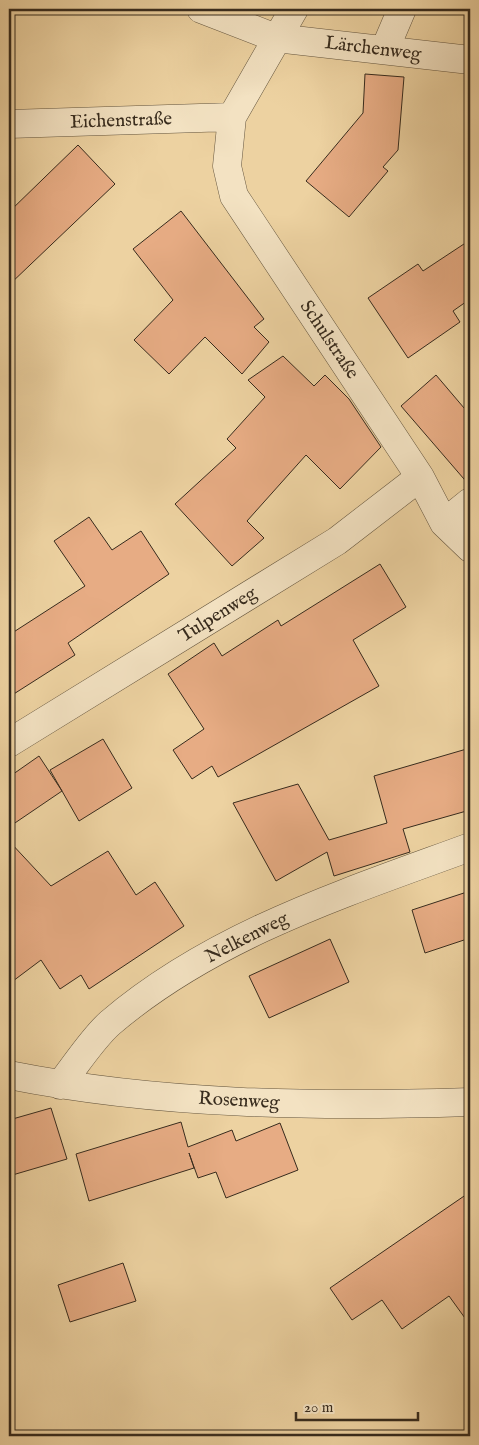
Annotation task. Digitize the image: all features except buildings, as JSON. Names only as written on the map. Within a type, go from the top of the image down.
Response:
[{"type":"street","name":"Lärchenweg","points":[[201,9],[276,38],[470,60]]},
{"type":"street","points":[[232,117],[294,9]]},
{"type":"street","points":[[385,49],[402,9]]},
{"type":"street","name":"Eichenstraße","points":[[11,131],[232,117]]},
{"type":"street","name":"Schulstraße","points":[[232,117],[227,166],[234,196],[420,476],[444,523],[470,548]]},
{"type":"street","name":"Tulpenweg","points":[[9,743],[337,541],[420,476]]},
{"type":"street","points":[[444,523],[470,502]]},
{"type":"street","name":"Nelkenweg","points":[[60,1085],[109,1024],[184,969],[308,907],[470,847]]},
{"type":"street","name":"Rosenweg","points":[[9,1075],[60,1085],[236,1103],[376,1105],[470,1102]]}]
